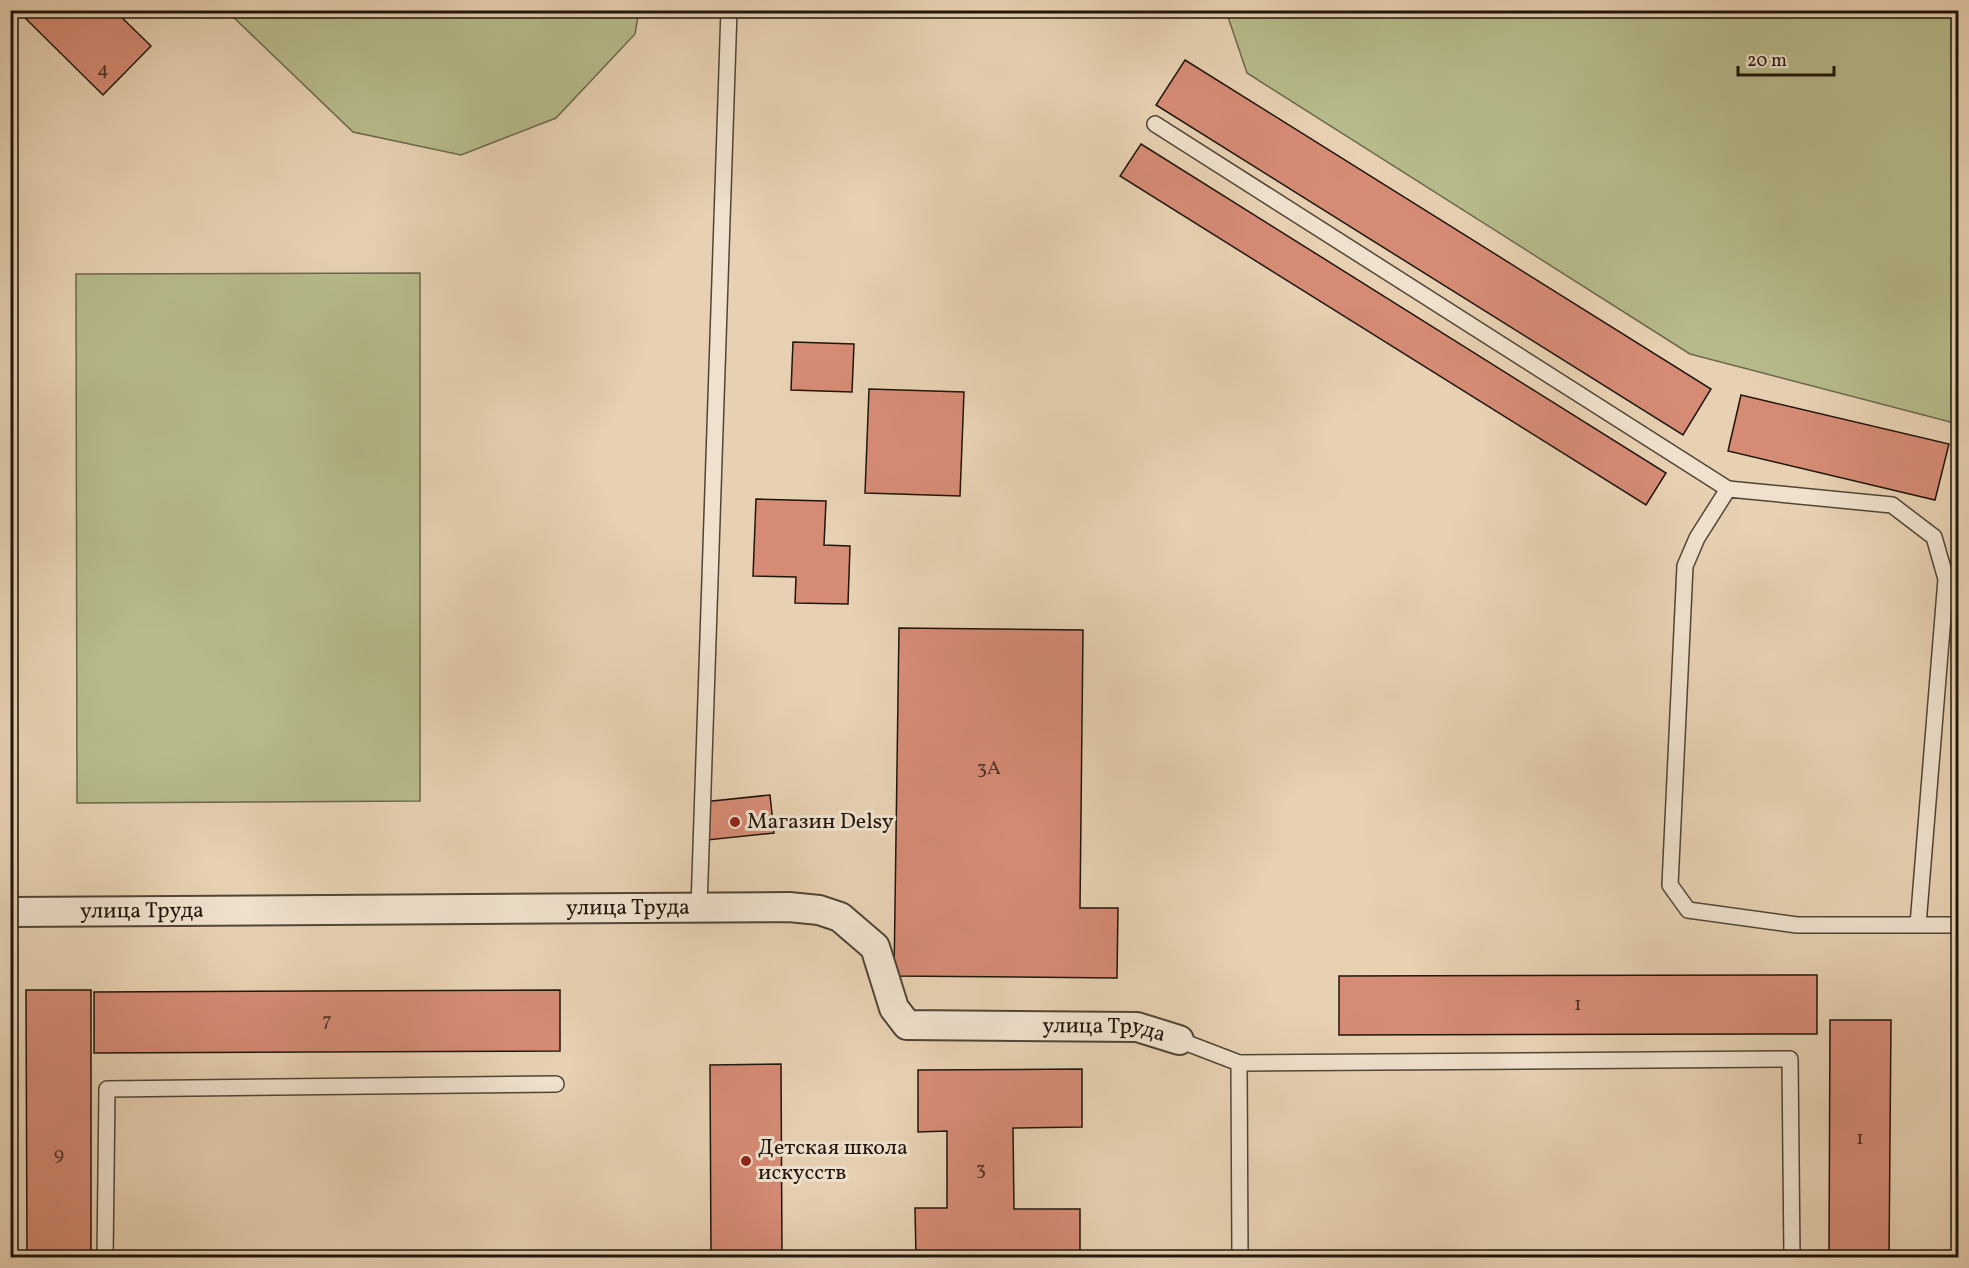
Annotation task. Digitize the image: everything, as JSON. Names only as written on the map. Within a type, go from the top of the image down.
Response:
[{"type":"street","name":"улица Труда","points":[[10,912],[789,907],[819,910],[840,917],[874,947],[894,1008],[908,1025],[1137,1028],[1179,1040]]},
{"type":"lane","points":[[699,908],[729,10]]},
{"type":"lane","points":[[1155,124],[1728,489],[1892,505],[1934,537],[1946,579],[1918,925]]},
{"type":"lane","points":[[1728,489],[1696,538],[1685,566],[1670,885],[1688,910],[1797,925],[1959,925]]},
{"type":"lane","points":[[1179,1040],[1239,1063],[1790,1059],[1792,1257]]},
{"type":"lane","points":[[1239,1063],[1240,1257]]},
{"type":"lane","points":[[105,1257],[107,1089],[556,1084]]},
{"type":"green space","points":[[227,11],[639,11],[635,34],[556,118],[461,155],[353,132]]},
{"type":"green space","points":[[1226,11],[1958,11],[1958,424],[1690,354],[1247,73]]},
{"type":"green space","points":[[420,273],[420,801],[77,803],[76,274]]},
{"type":"building","points":[[17,10],[114,10],[151,46],[103,95]]},
{"type":"building","points":[[1185,60],[1711,389],[1683,435],[1156,105]]},
{"type":"building","points":[[1141,144],[1666,473],[1646,505],[1120,176]]},
{"type":"building","points":[[793,342],[854,344],[852,392],[791,390]]},
{"type":"building","points":[[869,389],[964,392],[960,496],[865,493]]},
{"type":"building","points":[[1741,395],[1949,444],[1935,500],[1728,451]]},
{"type":"building","points":[[756,499],[826,501],[824,545],[850,546],[848,604],[795,603],[796,577],[753,576]]},
{"type":"building","points":[[899,628],[1083,630],[1080,908],[1118,908],[1117,978],[894,976]]},
{"type":"building","points":[[770,795],[774,833],[707,840],[703,802]]},
{"type":"building","points":[[1817,975],[1817,1034],[1339,1035],[1339,976]]},
{"type":"building","points":[[26,990],[91,990],[91,1258],[27,1258]]},
{"type":"building","points":[[560,990],[560,1051],[94,1053],[94,992]]},
{"type":"building","points":[[1830,1020],[1891,1020],[1889,1258],[1829,1258]]},
{"type":"building","name":"Детская школа искусств","points":[[781,1064],[782,1258],[711,1258],[710,1065]]},
{"type":"building","points":[[1082,1069],[1082,1127],[1013,1128],[1014,1209],[1080,1209],[1080,1258],[916,1258],[915,1208],[947,1208],[947,1131],[918,1132],[918,1070]]},
{"type":"place","name":"Магазин Delsy","points":[[735,822]]},
{"type":"place","name":"Детская школа искусств","points":[[746,1161]]}]
